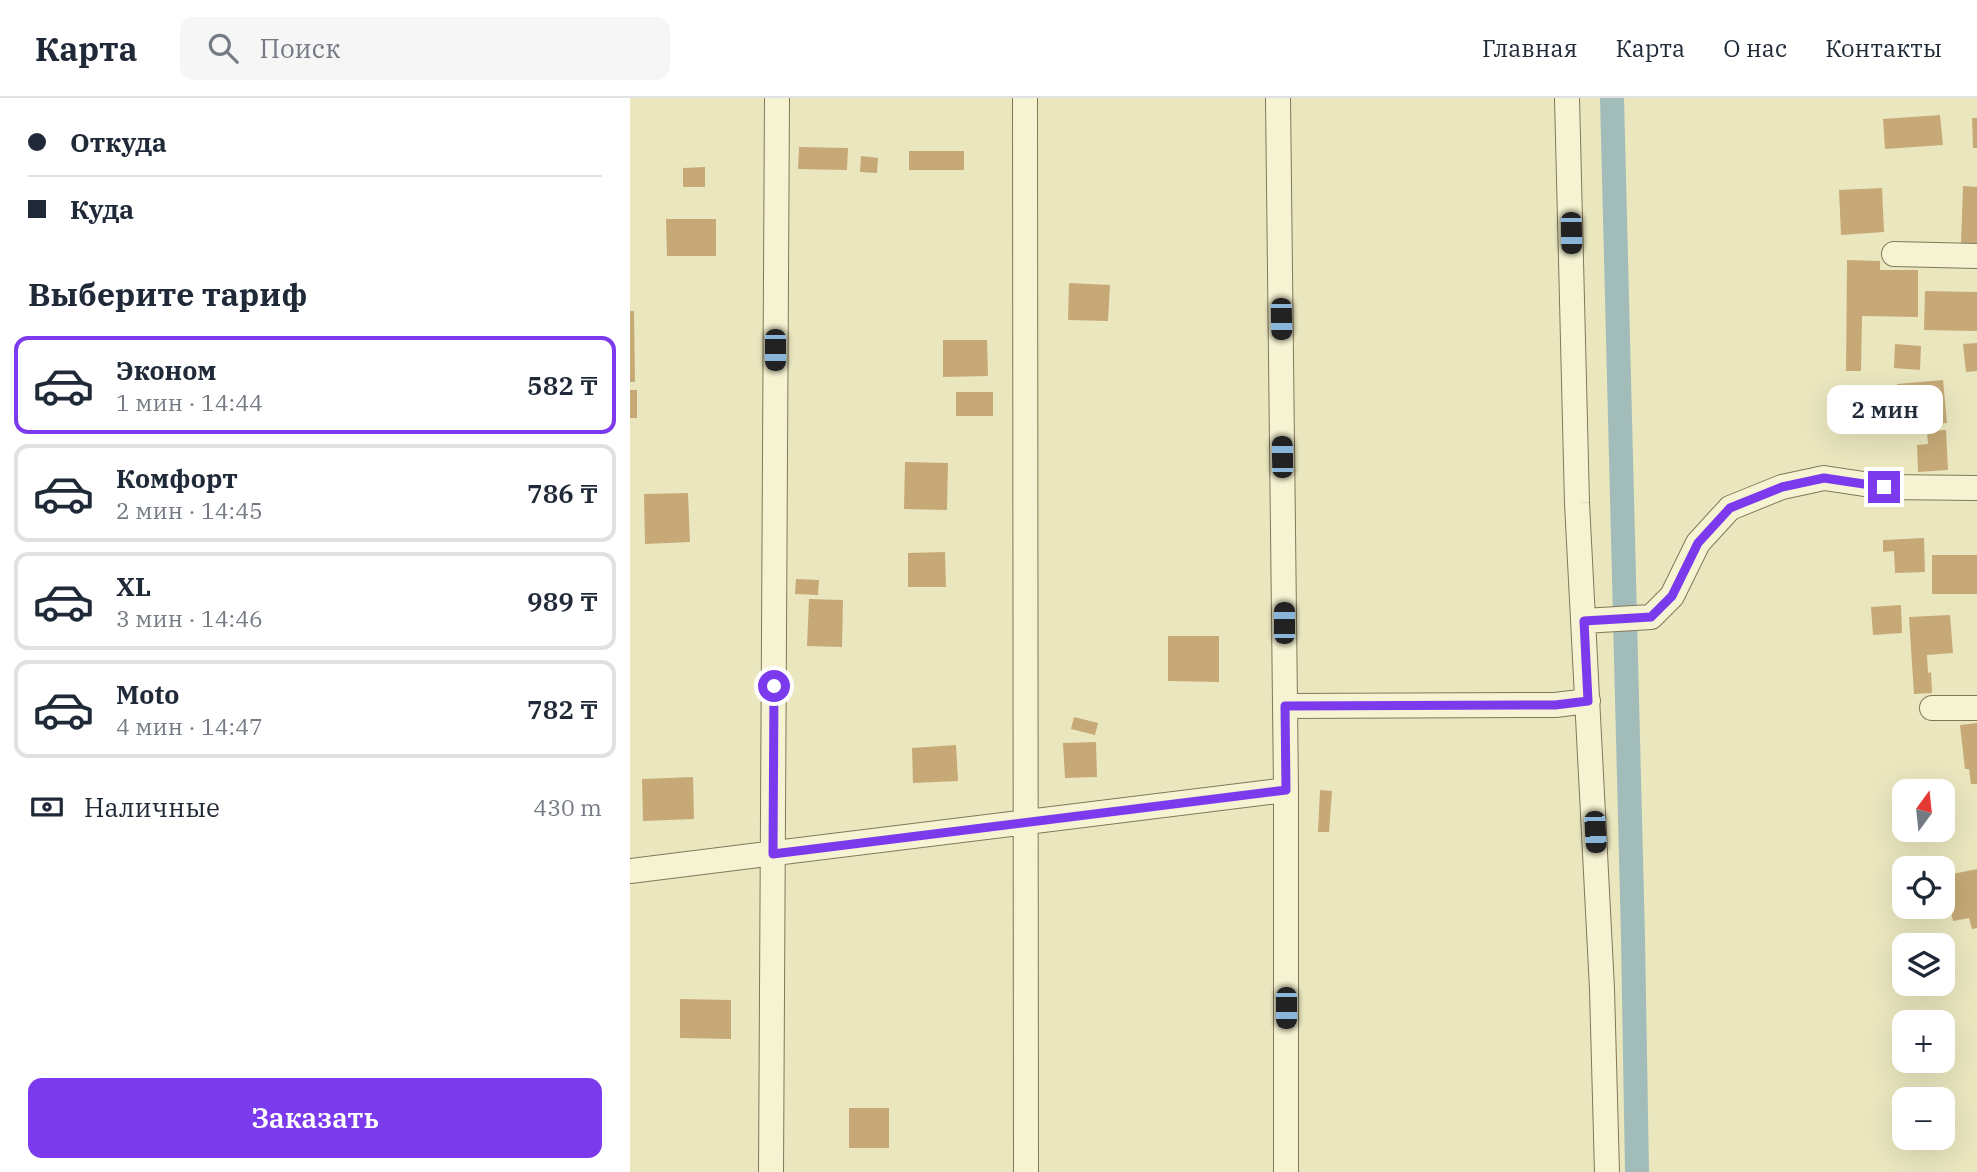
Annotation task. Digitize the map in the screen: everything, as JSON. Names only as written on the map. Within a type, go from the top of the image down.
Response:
[{"type":"street","points":[[771,1172],[777,98]]},
{"type":"street","points":[[1025,98],[1027,1172]]},
{"type":"street","points":[[1278,98],[1286,790],[1286,1172]]},
{"type":"street","points":[[1567,98],[1577,503],[1595,621],[1588,701],[1602,989],[1607,1172]]},
{"type":"street","points":[[1894,254],[1977,256]]},
{"type":"street","points":[[1595,621],[1651,617],[1672,596],[1698,543],[1730,508],[1782,487],[1824,478],[1884,487],[1977,488]]},
{"type":"street","points":[[1285,706],[1555,705],[1588,701]]},
{"type":"street","points":[[1932,708],[1977,708]]},
{"type":"street","points":[[630,871],[1286,790]]},
{"type":"building","points":[[1940,115],[1943,145],[1885,149],[1883,119]]},
{"type":"building","points":[[1972,118],[1977,118],[1977,148],[1973,148]]},
{"type":"building","points":[[799,147],[848,148],[847,170],[798,169]]},
{"type":"building","points":[[909,151],[964,151],[964,170],[909,170]]},
{"type":"building","points":[[861,156],[878,158],[877,173],[860,172]]},
{"type":"building","points":[[705,167],[705,187],[683,187],[683,168]]},
{"type":"building","points":[[1963,186],[1977,187],[1977,245],[1961,244]]},
{"type":"building","points":[[1882,188],[1884,232],[1841,235],[1839,190]]},
{"type":"building","points":[[666,219],[716,219],[716,256],[667,256]]},
{"type":"building","points":[[1847,260],[1880,261],[1880,270],[1918,270],[1918,317],[1862,316],[1861,371],[1846,371]]},
{"type":"building","points":[[1069,283],[1110,285],[1108,321],[1068,320]]},
{"type":"building","points":[[1925,291],[1977,292],[1977,331],[1924,330]]},
{"type":"building","points":[[630,311],[634,311],[635,382],[630,382]]},
{"type":"building","points":[[943,340],[987,340],[988,376],[943,377]]},
{"type":"building","points":[[1977,343],[1977,371],[1966,372],[1963,344]]},
{"type":"building","points":[[1895,344],[1921,346],[1920,370],[1894,368]]},
{"type":"building","points":[[1943,380],[1947,423],[1900,426],[1897,384]]},
{"type":"building","points":[[630,390],[637,390],[637,418],[630,418]]},
{"type":"building","points":[[956,392],[993,392],[993,416],[956,416]]},
{"type":"building","points":[[1946,430],[1948,470],[1918,472],[1917,445],[1928,444],[1927,431]]},
{"type":"building","points":[[905,462],[948,463],[947,510],[904,509]]},
{"type":"building","points":[[688,493],[690,542],[645,544],[644,494]]},
{"type":"building","points":[[1924,538],[1925,572],[1895,573],[1894,551],[1883,552],[1883,540]]},
{"type":"building","points":[[945,552],[946,587],[908,587],[908,553]]},
{"type":"building","points":[[1932,555],[1977,555],[1977,594],[1932,594]]},
{"type":"building","points":[[796,579],[819,580],[818,595],[795,594]]},
{"type":"building","points":[[809,599],[843,600],[842,647],[807,646]]},
{"type":"building","points":[[1901,605],[1902,633],[1873,635],[1871,607]]},
{"type":"building","points":[[1950,615],[1953,653],[1927,655],[1932,693],[1914,694],[1909,617]]},
{"type":"building","points":[[1168,636],[1219,636],[1219,682],[1168,681]]},
{"type":"building","points":[[1074,717],[1098,723],[1095,735],[1071,729]]},
{"type":"building","points":[[1977,723],[1977,784],[1971,784],[1969,769],[1965,769],[1960,725]]},
{"type":"building","points":[[1096,742],[1097,777],[1065,778],[1063,743]]},
{"type":"building","points":[[956,745],[958,781],[913,783],[912,748]]},
{"type":"building","points":[[693,777],[694,819],[643,821],[642,779]]},
{"type":"building","points":[[1320,790],[1332,791],[1329,832],[1318,832]]},
{"type":"building","points":[[1977,869],[1977,928],[1972,929],[1969,918],[1953,921],[1955,874]]},
{"type":"building","points":[[680,999],[731,1000],[731,1039],[680,1038]]},
{"type":"building","points":[[849,1108],[889,1108],[889,1148],[849,1148]]},
{"type":"waterway","points":[[1612,98],[1637,1172]]},
{"type":"route","points":[[774,686],[773,854],[1286,790],[1285,706],[1555,705],[1588,701],[1584,621],[1651,617],[1672,596],[1698,543],[1730,508],[1782,487],[1824,478],[1884,487]]}]
